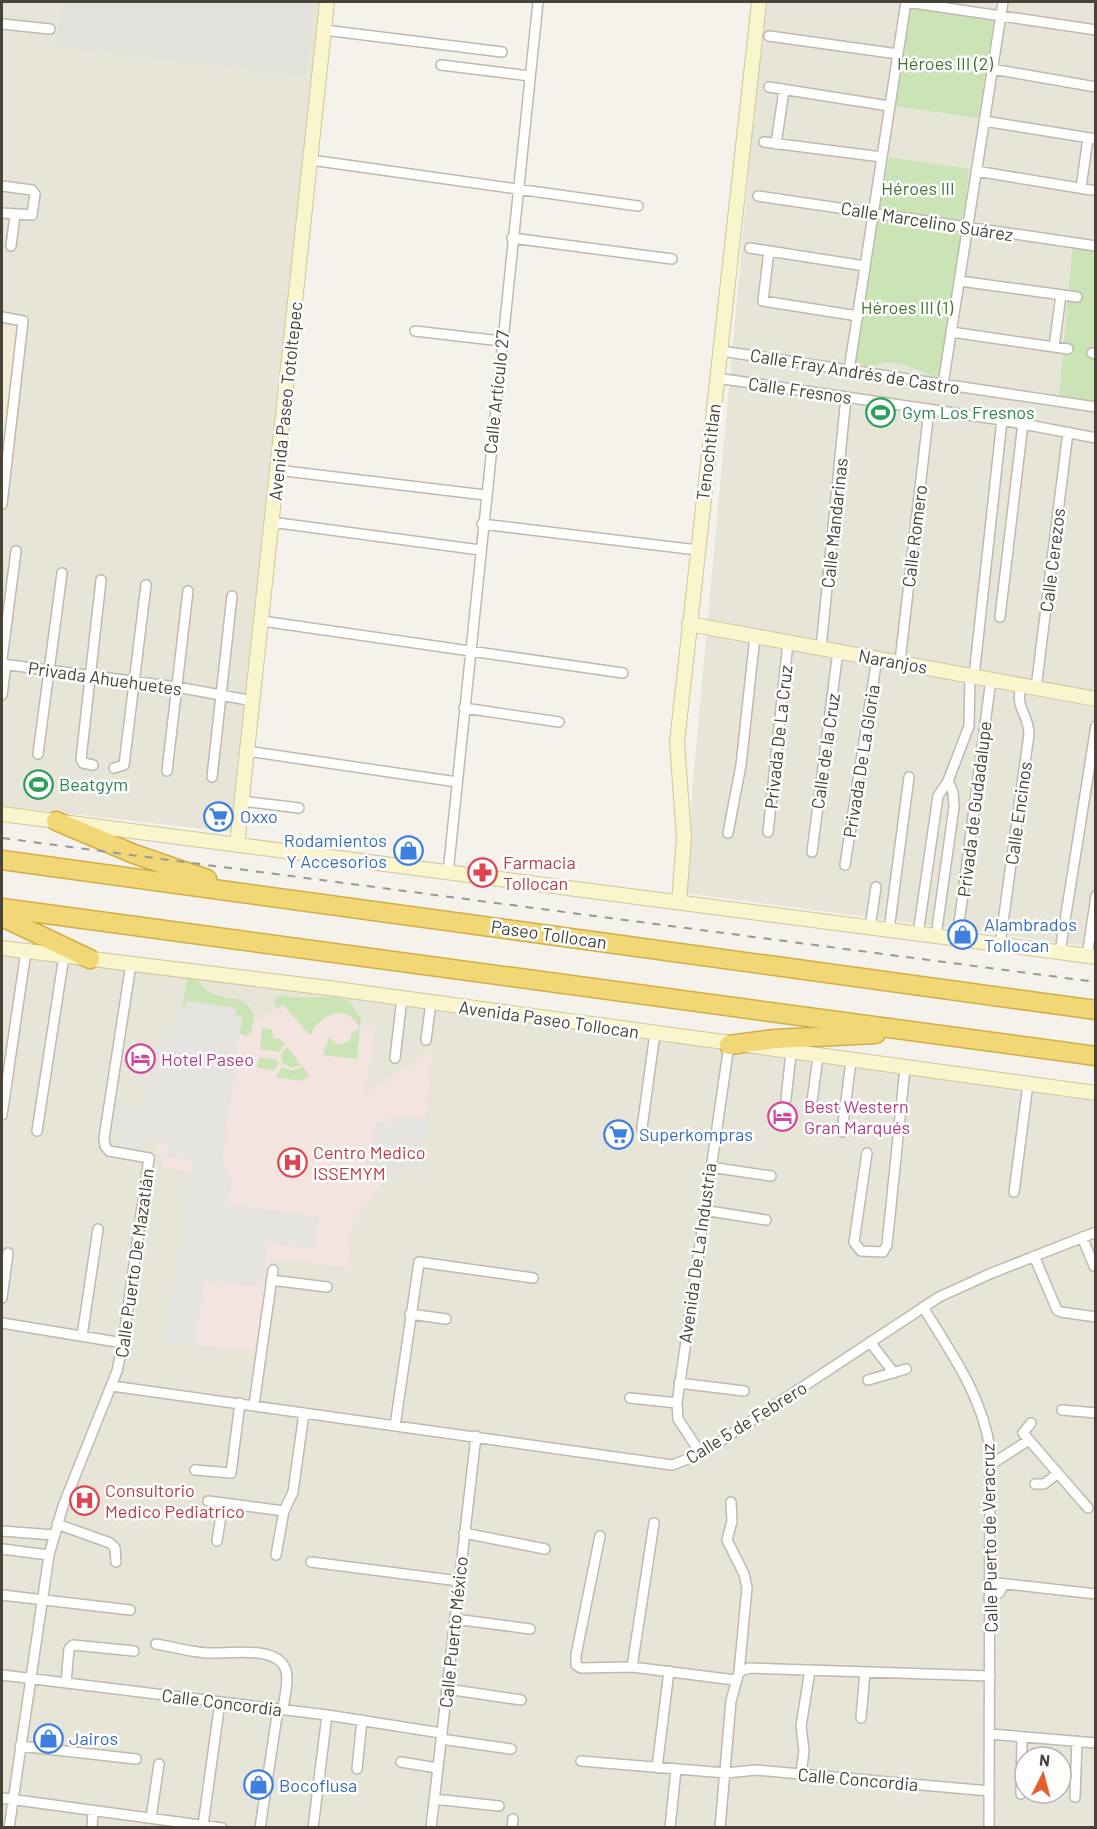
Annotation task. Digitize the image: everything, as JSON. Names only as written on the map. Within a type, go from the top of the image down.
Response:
[{"type":"highway","points":[[56,821],[134,854],[255,893]]},
{"type":"highway","name":"Paseo Tollocan","points":[[2,860],[1095,1010]]},
{"type":"highway","points":[[2,908],[1095,1056]]},
{"type":"highway","points":[[2,917],[90,959]]},
{"type":"highway","points":[[729,1045],[775,1039],[919,1031]]},
{"type":"highway","points":[[1063,1051],[1095,1068]]},
{"type":"main road","name":"Avenida Paseo Totoltepec","points":[[237,845],[327,2]]},
{"type":"main road","name":"Tenochtitlan","points":[[679,902],[684,838],[677,742],[759,2]]},
{"type":"main road","name":"Naranjos","points":[[689,624],[900,661],[1095,699]]},
{"type":"main road","points":[[2,814],[1092,957]]},
{"type":"main road","name":"Avenida Paseo Tollocan","points":[[2,948],[402,998],[729,1045],[1095,1093]]},
{"type":"street","name":"Calle Artículo 27","points":[[448,873],[482,524],[538,2]]},
{"type":"street","points":[[849,370],[906,2],[1095,30]]},
{"type":"street","points":[[943,384],[1002,2]]},
{"type":"street","points":[[2,24],[50,29]]},
{"type":"street","points":[[324,30],[502,52]]},
{"type":"street","points":[[769,36],[898,54]]},
{"type":"street","points":[[441,65],[530,76]]},
{"type":"street","points":[[992,69],[1095,87]]},
{"type":"street","points":[[769,87],[889,106]]},
{"type":"street","points":[[776,144],[784,90]]},
{"type":"street","points":[[984,121],[1092,139],[1081,188]]},
{"type":"street","points":[[764,142],[882,157]]},
{"type":"street","points":[[311,160],[638,207]]},
{"type":"street","points":[[976,171],[1091,190]]},
{"type":"street","points":[[2,186],[34,191],[32,215],[2,213]]},
{"type":"street","name":"Calle Marcelino Suárez","points":[[758,196],[1095,246]]},
{"type":"street","points":[[11,246],[15,215]]},
{"type":"street","points":[[512,238],[672,259]]},
{"type":"street","points":[[750,248],[865,267]]},
{"type":"street","points":[[769,251],[763,301],[858,316]]},
{"type":"street","points":[[960,280],[1077,297]]},
{"type":"street","points":[[1054,348],[1061,295]]},
{"type":"street","points":[[2,318],[23,321],[2,504]]},
{"type":"street","points":[[415,331],[501,341]]},
{"type":"street","points":[[951,332],[1068,349]]},
{"type":"street","name":"Calle Fray Andrés de Castro","points":[[721,351],[1095,407]]},
{"type":"street","name":"Calle Fresnos","points":[[717,378],[1023,423],[1095,438]]},
{"type":"street","name":"Calle Mandarinas","points":[[821,648],[846,397]]},
{"type":"street","name":"Calle Romero","points":[[900,661],[929,410]]},
{"type":"street","points":[[918,934],[938,796],[948,781],[970,722],[972,676],[1002,420]]},
{"type":"street","points":[[1000,617],[1023,423]]},
{"type":"street","name":"Calle Cerezos","points":[[1036,688],[1068,432]]},
{"type":"street","points":[[277,470],[485,495]]},
{"type":"street","points":[[272,522],[480,550]]},
{"type":"street","points":[[482,524],[697,550]]},
{"type":"street","points":[[2,695],[3,662],[16,551]]},
{"type":"street","points":[[38,754],[62,573]]},
{"type":"street","points":[[93,765],[83,763],[81,759],[101,580]]},
{"type":"street","points":[[114,768],[124,765],[146,585]]},
{"type":"street","points":[[167,771],[188,591]]},
{"type":"street","points":[[212,777],[232,596]]},
{"type":"street","points":[[262,621],[623,673]]},
{"type":"street","points":[[728,833],[741,765],[755,636]]},
{"type":"street","name":"Privada De La Cruz","points":[[768,832],[788,642]]},
{"type":"street","name":"Calle de la Cruz","points":[[812,852],[838,651]]},
{"type":"street","name":"Privada De La Gloria","points":[[845,865],[877,658]]},
{"type":"street","name":"Privada Ahuehuetes","points":[[3,662],[253,698]]},
{"type":"street","name":"Privada de Gudadalupe","points":[[957,939],[991,679]]},
{"type":"street","name":"Calle Encinos","points":[[1000,944],[1029,734],[1027,719],[1018,701],[1021,685]]},
{"type":"street","points":[[464,708],[559,722]]},
{"type":"street","points":[[1060,952],[1095,726]]},
{"type":"street","points":[[247,751],[457,782]]},
{"type":"street","points":[[889,930],[909,777]]},
{"type":"street","points":[[936,936],[954,807],[953,792],[948,781]]},
{"type":"street","points":[[242,801],[299,807]]},
{"type":"street","points":[[870,927],[876,887]]},
{"type":"street","points":[[1092,957],[1095,896]]},
{"type":"street","points":[[2,1115],[26,951]]},
{"type":"street","points":[[37,1131],[64,956]]},
{"type":"street","name":"Calle Puerto De Mazatlán","points":[[9,1827],[49,1556],[57,1524],[112,1386],[123,1343],[149,1158],[109,1151],[105,1146],[104,1138],[131,964]]},
{"type":"street","points":[[395,1059],[402,998]]},
{"type":"street","points":[[426,1040],[431,1002]]},
{"type":"street","points":[[642,1128],[655,1033]]},
{"type":"street","name":"Avenida De La Industria","points":[[701,1454],[678,1419],[677,1403],[703,1210],[729,1045]]},
{"type":"street","points":[[786,1099],[791,1053]]},
{"type":"street","points":[[812,1101],[818,1057]]},
{"type":"street","points":[[842,1132],[851,1061]]},
{"type":"street","points":[[867,1153],[854,1242],[861,1251],[878,1253],[887,1245],[905,1068]]},
{"type":"street","points":[[1014,1192],[1028,1084]]},
{"type":"street","points":[[710,1167],[771,1176]]},
{"type":"street","points":[[703,1210],[766,1220]]},
{"type":"street","points":[[82,1336],[98,1229]]},
{"type":"street","name":"Calle 5 de Febrero","points":[[112,1386],[667,1465],[682,1463],[701,1454],[923,1307],[955,1289],[1095,1232]]},
{"type":"street","points":[[1082,1238],[1094,1266]]},
{"type":"street","points":[[2,1298],[8,1253]]},
{"type":"street","points":[[1034,1256],[1057,1310],[1095,1317]]},
{"type":"street","points":[[395,1426],[419,1262],[533,1278]]},
{"type":"street","points":[[254,1405],[273,1270]]},
{"type":"street","points":[[272,1280],[327,1287]]},
{"type":"street","name":"Calle Puerto de Veracruz","points":[[923,1307],[976,1398],[987,1432],[990,1465],[988,1827]]},
{"type":"street","points":[[410,1314],[446,1318]]},
{"type":"street","points":[[2,1323],[123,1343]]},
{"type":"street","points":[[870,1342],[894,1372]]},
{"type":"street","points":[[868,1380],[906,1369]]},
{"type":"street","points":[[679,1383],[744,1391]]},
{"type":"street","points":[[630,1398],[677,1403]]},
{"type":"street","points":[[195,1470],[231,1473],[240,1403]]},
{"type":"street","points":[[1062,1410],[1095,1413]]},
{"type":"street","points":[[276,1555],[284,1511],[293,1492],[304,1413]]},
{"type":"street","points":[[1031,1424],[1023,1432],[1088,1508]]},
{"type":"street","name":"Calle Puerto México","points":[[431,1827],[476,1436]]},
{"type":"street","points":[[990,1465],[1029,1440]]},
{"type":"street","points":[[1035,1484],[1044,1484],[1057,1474]]},
{"type":"street","points":[[208,1501],[284,1511]]},
{"type":"street","points":[[720,1827],[726,1773],[726,1746],[747,1588],[744,1574],[727,1540],[732,1521],[732,1502]]},
{"type":"street","points":[[217,1541],[223,1503]]},
{"type":"street","points":[[632,1667],[654,1523]]},
{"type":"street","points":[[57,1524],[110,1542],[115,1548],[116,1562]]},
{"type":"street","points":[[2,1531],[54,1535]]},
{"type":"street","points":[[464,1533],[545,1549]]},
{"type":"street","points":[[600,1536],[575,1662],[581,1668],[632,1667],[737,1676],[749,1668],[990,1676]]},
{"type":"street","points":[[2,1549],[49,1556]]},
{"type":"street","points":[[311,1562],[459,1581]]},
{"type":"street","points":[[989,1582],[1095,1594]]},
{"type":"street","points":[[989,1598],[999,1593],[1004,1584]]},
{"type":"street","points":[[2,1595],[130,1610]]},
{"type":"street","points":[[455,1619],[530,1629]]},
{"type":"street","points":[[156,1644],[207,1653],[235,1652],[274,1656],[282,1663],[287,1673],[260,1827]]},
{"type":"street","points":[[66,1683],[71,1645],[134,1651]]},
{"type":"street","points":[[801,1773],[804,1751],[801,1726],[810,1670]]},
{"type":"street","points":[[657,1768],[669,1671]]},
{"type":"street","points":[[861,1718],[865,1672]]},
{"type":"street","name":"Calle Concordia","points":[[2,1675],[362,1720],[511,1749]]},
{"type":"street","points":[[447,1689],[521,1700]]},
{"type":"street","points":[[203,1825],[220,1702]]},
{"type":"street","points":[[313,1827],[327,1715]]},
{"type":"street","points":[[357,1768],[362,1720]]},
{"type":"street","points":[[990,1734],[1095,1743]]},
{"type":"street","points":[[1022,1737],[1022,1745]]},
{"type":"street","points":[[1075,1797],[1077,1742]]},
{"type":"street","points":[[20,1746],[136,1759]]},
{"type":"street","name":"Calle Concordia","points":[[582,1761],[726,1773],[749,1769],[989,1791]]},
{"type":"street","points":[[401,1762],[437,1768]]},
{"type":"street","points":[[151,1818],[159,1764]]},
{"type":"street","points":[[670,1827],[676,1769]]},
{"type":"street","points":[[2,1798],[222,1827]]},
{"type":"street","points":[[434,1798],[499,1806]]},
{"type":"street","points":[[92,1827],[93,1811]]},
{"type":"shaded area","points":[[2,2],[321,2],[240,833],[2,806]]},
{"type":"shaded area","points":[[62,2],[314,2],[306,75],[57,46]]},
{"type":"shaded area","points":[[764,2],[1095,2],[1095,947],[683,893]]},
{"type":"shaded area","points":[[2,324],[22,327],[2,471]]},
{"type":"shaded area","points":[[2,948],[1095,1094],[1095,1827],[2,1828]]},
{"type":"shaded area","name":"Centro Medico ISSEMYM","points":[[187,978],[199,979],[212,993],[241,999],[252,1011],[254,1018],[263,1019],[277,1008],[274,1002],[279,995],[311,999],[322,996],[349,1001],[361,1018],[359,1024],[375,1026],[365,1095],[433,1050],[420,1172],[409,1169],[388,1176],[353,1221],[347,1268],[270,1259],[256,1352],[165,1342],[192,1172],[162,1168],[163,1155],[156,1154]]},
{"type":"shaded area","points":[[186,1001],[236,1008],[235,1015],[242,1016],[222,1160],[231,1178],[229,1205],[319,1217],[315,1249],[268,1243],[264,1279],[253,1286],[204,1280],[195,1345],[165,1342],[194,1160],[167,1156],[169,1145],[157,1143],[182,1008],[185,1008]]},
{"type":"shaded area","points":[[165,1032],[173,1033],[153,1141],[144,1140],[142,1151],[119,1147],[122,1129],[113,1128],[118,1103],[133,1105],[132,1113],[144,1115],[158,1041]]},
{"type":"shaded area","points":[[390,1116],[426,1119],[420,1172],[409,1169],[388,1176],[370,1175],[376,1122],[389,1124]]},
{"type":"green space","name":"Héroes III (2)","points":[[910,8],[994,20],[978,118],[896,106]]},
{"type":"green space","name":"Héroes III","points":[[889,157],[969,169],[963,221],[880,209]]},
{"type":"green space","name":"Héroes III (1)","points":[[877,219],[961,231],[939,377],[898,363],[873,367],[855,364]]},
{"type":"green space","points":[[1073,243],[1095,246],[1095,403],[1059,398]]},
{"type":"green space","points":[[188,976],[198,980],[210,992],[245,1002],[254,1015],[251,1034],[244,1036],[240,1033],[242,1016],[235,1015],[236,1009],[186,1001],[185,1008],[182,1008]]},
{"type":"green space","points":[[281,995],[298,998],[332,997],[349,1001],[361,1018],[360,1029],[354,1020],[341,1013],[326,1017],[314,1028],[310,1036],[283,1004],[277,1008],[275,1006],[275,998]]},
{"type":"green space","points":[[262,1028],[271,1029],[274,1039],[280,1039],[285,1044],[279,1052],[260,1049]]},
{"type":"green space","points":[[360,1029],[357,1059],[322,1055],[330,1036],[334,1042],[341,1045],[350,1040],[352,1032]]},
{"type":"green space","points":[[287,1047],[301,1065],[291,1068],[282,1062],[281,1054]]},
{"type":"green space","points":[[259,1057],[278,1060],[279,1064],[273,1070],[257,1068]]},
{"type":"green space","points":[[282,1067],[292,1071],[303,1067],[309,1075],[301,1081],[276,1077]]},
{"type":"railway","points":[[2,838],[1096,982]]},
{"type":"place","name":"Gym Los Fresnos","points":[[881,412]]},
{"type":"place","name":"Beatgym","points":[[38,784]]},
{"type":"place","name":"Oxxo","points":[[219,816]]},
{"type":"place","name":"Rodamientos Y Accesorios","points":[[408,850]]},
{"type":"place","name":"Farmacia Tollocan","points":[[482,872]]},
{"type":"place","name":"Alambrados Tollocan","points":[[963,934]]},
{"type":"place","name":"Hotel Paseo","points":[[140,1059]]},
{"type":"place","name":"Best Western Gran Marqués","points":[[783,1116]]},
{"type":"place","name":"Superkompras","points":[[618,1134]]},
{"type":"place","name":"Centro Medico ISSEMYM","points":[[292,1162]]},
{"type":"place","name":"Consultorio Medico Pediatrico","points":[[84,1500]]},
{"type":"place","name":"Jairos","points":[[48,1738]]},
{"type":"place","name":"Bocoflusa","points":[[258,1785]]}]
